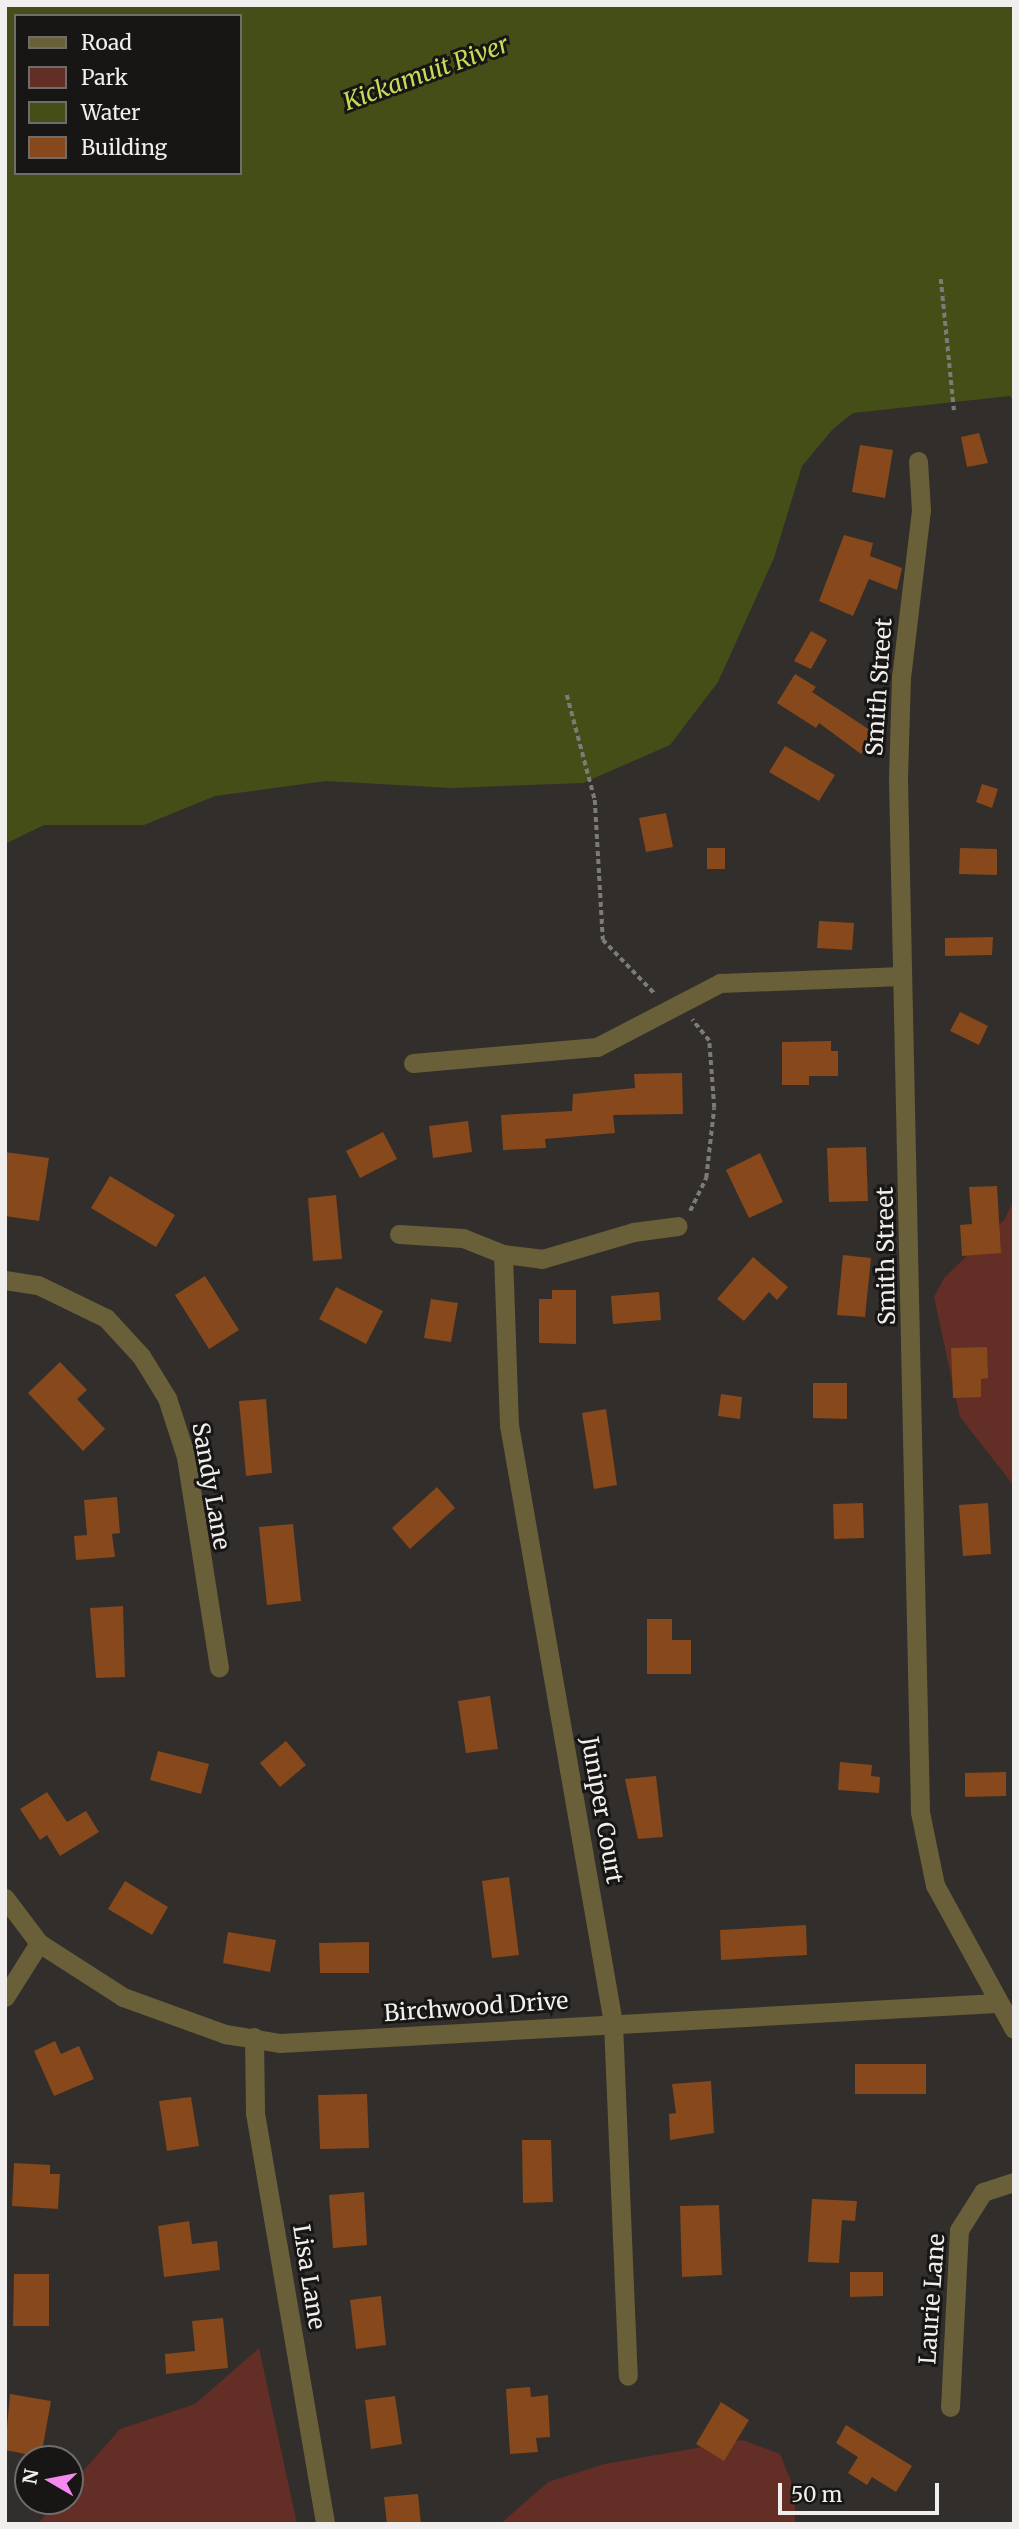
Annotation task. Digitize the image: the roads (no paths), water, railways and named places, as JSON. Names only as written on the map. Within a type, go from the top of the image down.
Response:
[{"type":"street","name":"Smith Street","points":[[918,461],[921,510],[899,720],[902,976],[922,1842],[935,1885],[996,2003],[1014,2029]]},
{"type":"street","points":[[414,1063],[597,1046],[720,983],[902,976]]},
{"type":"street","points":[[399,1234],[463,1238],[503,1254],[542,1259],[633,1232],[678,1226]]},
{"type":"street","name":"Juniper Court","points":[[503,1254],[503,1368],[511,1438],[613,2023],[628,2376]]},
{"type":"street","name":"Sandy Lane","points":[[5,1280],[38,1285],[106,1318],[141,1356],[167,1398],[186,1457],[219,1667]]},
{"type":"street","name":"Birchwood Drive","points":[[5,1898],[39,1943],[123,1997],[225,2034],[311,2043],[613,2023],[996,2003]]},
{"type":"street","points":[[5,1997],[39,1943]]},
{"type":"street","name":"Lisa Lane","points":[[254,2037],[255,2113],[325,2524]]},
{"type":"street","name":"Laurie Lane","points":[[950,2407],[959,2230],[983,2192],[1014,2182]]},
{"type":"water","name":"Kickamuit River","points":[[5,5],[1014,5],[1014,404],[1010,396],[853,413],[833,429],[802,466],[774,558],[718,682],[670,745],[583,783],[451,788],[326,781],[215,796],[144,825],[44,825],[5,844]]}]
